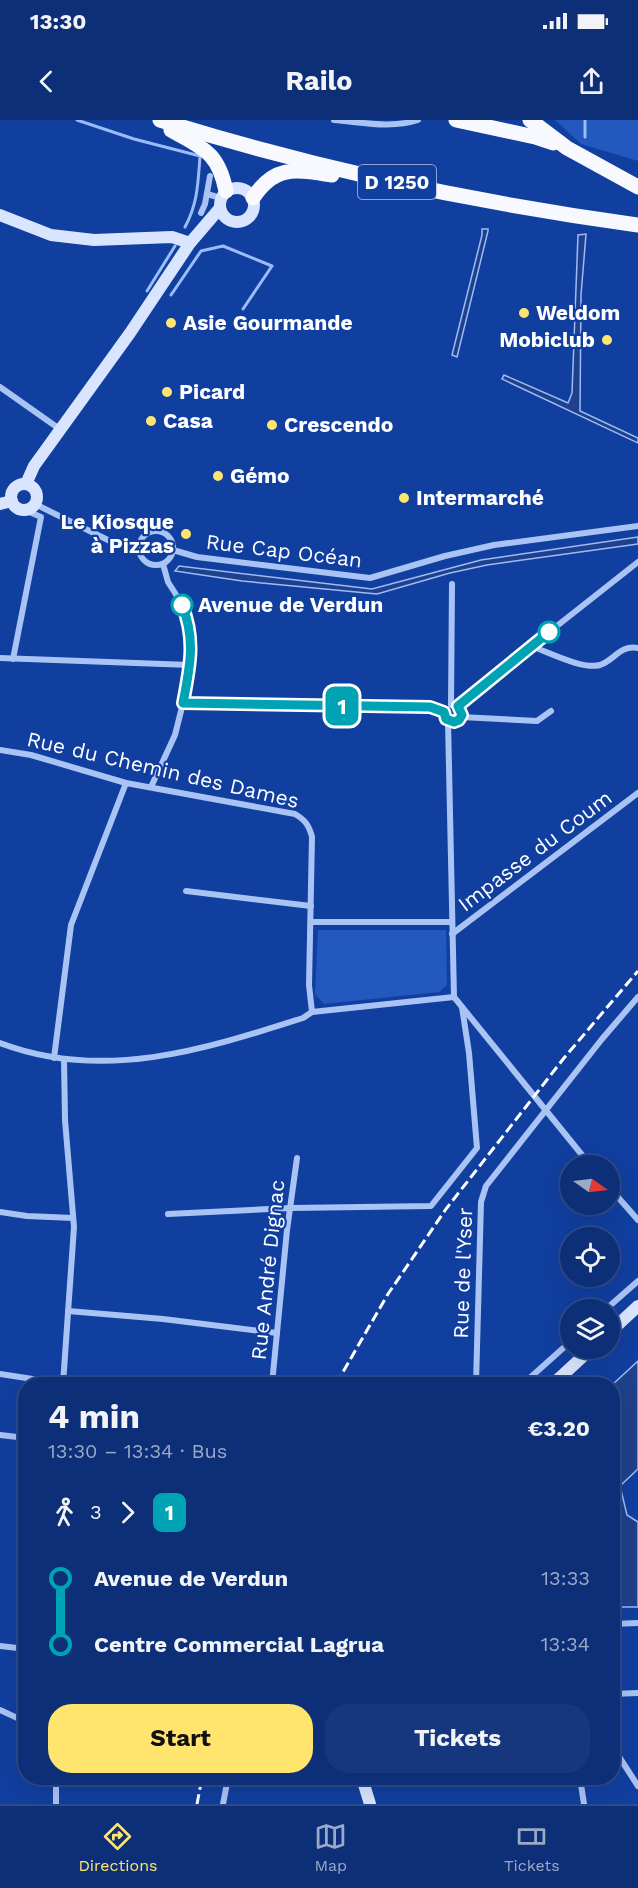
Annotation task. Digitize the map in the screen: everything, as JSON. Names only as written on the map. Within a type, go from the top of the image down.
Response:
[{"type":"main road","points":[[153,120],[206,150],[214,157],[223,174],[223,199]]},
{"type":"main road","name":"D 1250","points":[[160,120],[275,153],[433,190],[561,214],[638,225]]},
{"type":"main road","points":[[456,120],[535,136],[567,148],[638,187]]},
{"type":"main road","points":[[530,120],[567,148]]},
{"type":"main road","points":[[253,198],[260,187],[274,175],[298,170],[433,190]]},
{"type":"street","points":[[334,120],[391,125],[407,124],[418,120]]},
{"type":"street","points":[[204,218],[210,176]]},
{"type":"street","points":[[26,484],[34,466],[190,243],[204,218],[234,188],[248,191],[253,198],[255,207],[251,216],[243,221],[204,218]]},
{"type":"street","points":[[207,194],[223,199]]},
{"type":"street","points":[[223,199],[223,214],[228,219]]},
{"type":"street","points":[[0,215],[51,235],[94,240],[172,237],[190,243]]},
{"type":"street","points":[[0,387],[61,430]]},
{"type":"street","points":[[30,507],[37,500],[36,492],[30,486],[22,484],[12,492],[6,503],[17,508],[30,507],[116,544],[140,548]]},
{"type":"street","points":[[13,659],[41,517],[30,507]]},
{"type":"street","name":"Rue Cap Océan","points":[[173,550],[197,558],[370,578],[445,556],[494,545],[638,526]]},
{"type":"street","points":[[150,532],[160,532],[167,535],[172,542],[173,550],[163,564],[151,565],[142,557],[140,548],[142,538],[150,532]]},
{"type":"street","points":[[444,712],[447,707],[454,705],[638,562]]},
{"type":"street","points":[[151,787],[175,735],[190,665],[191,635],[188,620],[182,604],[168,582],[163,564]]},
{"type":"street","points":[[448,721],[457,722],[461,717],[461,711],[454,705],[452,584]]},
{"type":"street","points":[[531,646],[585,665],[600,665],[629,646],[638,648]]},
{"type":"street","points":[[0,658],[190,665]]},
{"type":"street","points":[[183,703],[425,707],[444,712]]},
{"type":"street","points":[[461,717],[537,721],[551,711]]},
{"type":"street","points":[[444,712],[448,721],[454,997],[582,1155]]},
{"type":"street","name":"Rue du Chemin des Dames","points":[[0,750],[31,755],[126,783],[295,814],[302,818],[307,823],[312,837],[309,985],[312,1012]]},
{"type":"street","points":[[54,1058],[71,925],[126,783]]},
{"type":"street","name":"Impasse du Coum","points":[[452,934],[638,793]]},
{"type":"street","points":[[186,891],[311,906]]},
{"type":"street","points":[[311,922],[452,922]]},
{"type":"street","points":[[0,1043],[54,1058],[135,1060],[192,1050],[253,1034],[303,1018],[312,1012],[454,997]]},
{"type":"street","name":"Rue de l'Yser","points":[[476,1377],[481,1202],[486,1186],[638,997]]},
{"type":"street","points":[[168,1214],[291,1208],[431,1206],[477,1148],[469,1053],[462,1008]]},
{"type":"street","points":[[64,1059],[65,1120],[74,1227],[64,1377]]},
{"type":"street","name":"Rue André Dignac","points":[[273,1377],[287,1230],[297,1158]]},
{"type":"street","points":[[620,1200],[638,1220]]},
{"type":"street","points":[[0,1212],[73,1218]]},
{"type":"street","points":[[618,1299],[638,1281]]},
{"type":"street","points":[[620,1323],[638,1306]]},
{"type":"street","points":[[68,1311],[162,1319],[277,1333]]},
{"type":"street","points":[[531,1377],[560,1350]]},
{"type":"street","points":[[561,1377],[580,1359]]},
{"type":"street","points":[[0,1374],[19,1377]]},
{"type":"street","points":[[0,1435],[18,1437]]},
{"type":"street","points":[[620,1624],[638,1623]]},
{"type":"street","points":[[0,1646],[18,1648]]},
{"type":"street","points":[[620,1694],[638,1693]]},
{"type":"street","points":[[0,1710],[18,1718]]},
{"type":"street","points":[[620,1758],[638,1786]]},
{"type":"street","points":[[56,1785],[56,1804]]},
{"type":"street","points":[[223,1804],[227,1785]]},
{"type":"street","points":[[364,1785],[370,1804]]},
{"type":"street","points":[[581,1785],[584,1804]]},
{"type":"shaded area","points":[[555,120],[638,120],[638,161],[581,144]]},
{"type":"shaded area","points":[[482,229],[488,229],[488,231],[457,357],[452,355]]},
{"type":"shaded area","points":[[586,234],[581,295],[580,411],[638,438],[638,443],[502,379],[504,375],[568,403],[572,393],[578,235]]},
{"type":"shaded area","points":[[638,537],[638,544],[487,565],[377,594],[242,581],[175,571],[179,566],[372,589],[481,560]]},
{"type":"shaded area","points":[[318,930],[446,930],[447,985],[439,992],[324,1004],[315,994]]},
{"type":"shaded area","points":[[638,1361],[638,1469],[620,1486],[620,1378]]},
{"type":"shaded area","points":[[620,1486],[627,1515],[638,1522],[638,1607],[620,1607]]},
{"type":"waterway","points":[[77,120],[134,139],[200,156],[195,201],[185,227]]},
{"type":"waterway","points":[[585,120],[585,137]]},
{"type":"waterway","points":[[147,291],[175,246]]},
{"type":"waterway","points":[[171,295],[201,251],[223,246],[272,266],[243,309]]},
{"type":"railway","points":[[340,1377],[388,1294],[446,1209],[564,1058],[638,971]]},
{"type":"railway","points":[[197,1804],[201,1785]]},
{"type":"bus line","name":"1","points":[[182,605],[191,635],[190,665],[183,703],[430,707],[444,712],[448,721],[457,722],[462,715],[458,706],[549,632]]},
{"type":"place","name":"Weldom","points":[[524,313]]},
{"type":"place","name":"Asie Gourmande","points":[[171,323]]},
{"type":"place","name":"Mobiclub","points":[[607,340]]},
{"type":"place","name":"Picard","points":[[167,392]]},
{"type":"place","name":"Casa","points":[[151,421]]},
{"type":"place","name":"Crescendo","points":[[272,425]]},
{"type":"place","name":"Gémo","points":[[218,476]]},
{"type":"place","name":"Intermarché","points":[[404,498]]},
{"type":"place","name":"Le Kiosque à Pizzas","points":[[186,534]]},
{"type":"place","name":"Avenue de Verdun","points":[[182,605]]}]
